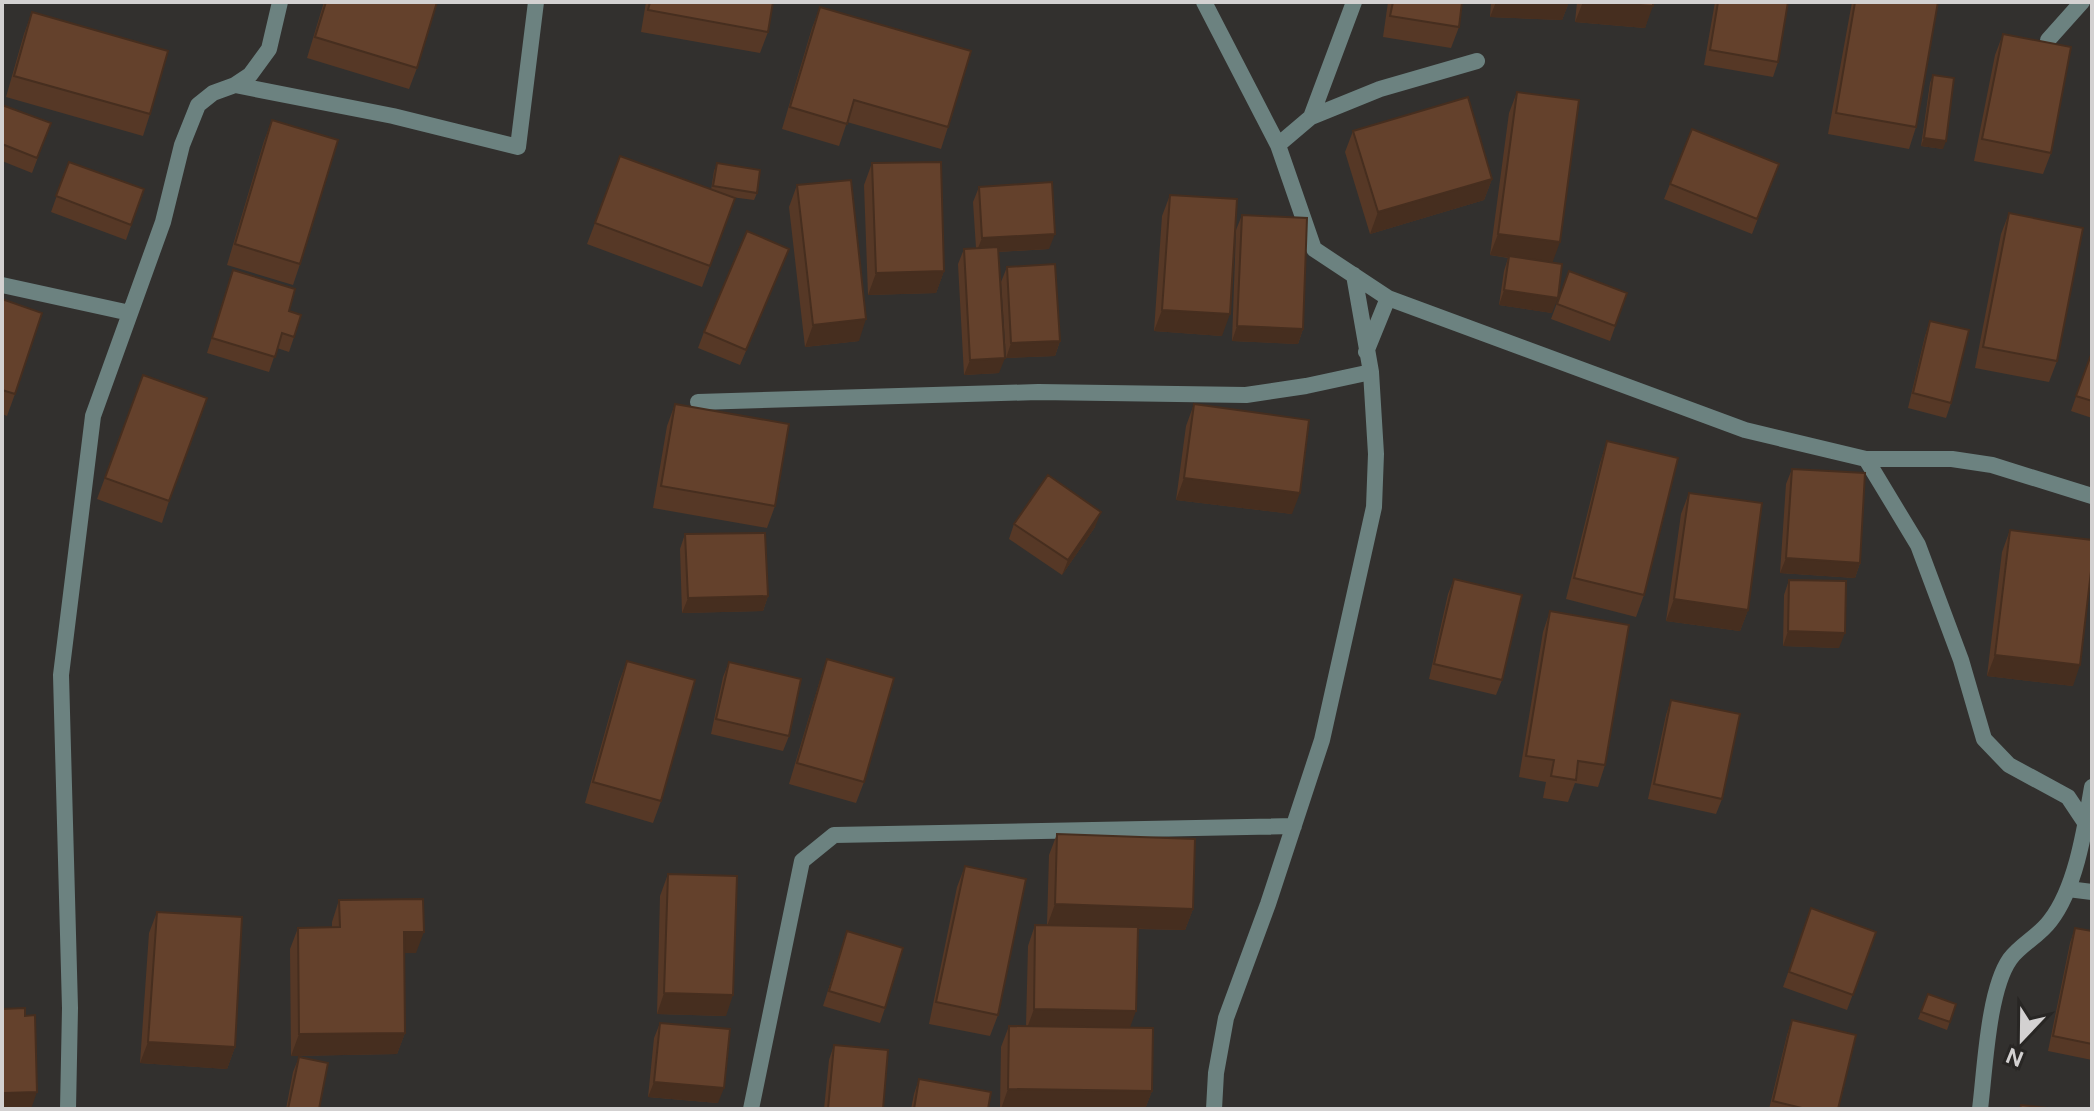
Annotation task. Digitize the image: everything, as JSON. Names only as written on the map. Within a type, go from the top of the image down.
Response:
[{"type":"street","points":[[68,1109],[70,1008],[61,675],[93,416],[163,222],[182,145],[198,105],[213,93],[235,85],[250,75],[269,49],[280,2]]},
{"type":"street","points":[[235,85],[393,116],[518,147],[536,2]]},
{"type":"street","points":[[1204,2],[1278,145],[1314,249],[1388,298],[1745,430],[1866,459],[1952,459],[1992,465],[2092,496]]},
{"type":"street","points":[[1311,117],[1354,2]]},
{"type":"street","points":[[2048,40],[2082,2]]},
{"type":"street","points":[[1278,145],[1311,117],[1380,89],[1477,61]]},
{"type":"street","points":[[1214,1109],[1216,1073],[1226,1018],[1322,740],[1374,507],[1376,454],[1371,372],[1354,275]]},
{"type":"street","points":[[2,285],[130,313]]},
{"type":"street","points":[[1366,352],[1388,298]]},
{"type":"street","points":[[698,402],[1038,392],[1246,395],[1371,372]]},
{"type":"street","points":[[1866,459],[1918,545],[1961,660],[1984,739],[2009,765],[2068,797],[2086,824]]},
{"type":"street","points":[[1980,1109],[1995,995],[2010,960],[2050,921],[2068,889],[2086,824],[2092,787]]},
{"type":"street","points":[[751,1109],[802,861],[834,835],[1294,826]]},
{"type":"street","points":[[2068,889],[2092,892]]},
{"type":"building","points":[[326,2],[437,2],[417,68],[315,37]]},
{"type":"building","points":[[650,2],[773,2],[768,32],[648,10]]},
{"type":"building","points":[[1393,2],[1462,2],[1459,27],[1390,16]]},
{"type":"building","points":[[1601,2],[1653,2],[1653,6]]},
{"type":"building","points":[[1718,2],[1788,2],[1778,62],[1710,50]]},
{"type":"building","points":[[1855,2],[1938,2],[1916,127],[1836,113]]},
{"type":"building","points":[[820,7],[971,51],[948,127],[854,100],[847,124],[790,107]]},
{"type":"building","points":[[32,12],[168,51],[150,114],[14,76]]},
{"type":"building","points":[[2003,34],[2071,47],[2051,153],[1982,139]]},
{"type":"building","points":[[1933,75],[1954,78],[1946,141],[1924,138]]},
{"type":"building","points":[[1517,92],[1579,100],[1560,242],[1498,234]]},
{"type":"building","points":[[1468,97],[1492,179],[1378,212],[1353,131]]},
{"type":"building","points":[[2,105],[51,123],[37,158],[2,144]]},
{"type":"building","points":[[272,120],[338,140],[300,264],[235,244]]},
{"type":"building","points":[[1692,129],[1779,164],[1757,219],[1670,184]]},
{"type":"building","points":[[620,156],[735,198],[710,266],[595,223]]},
{"type":"building","points":[[69,162],[144,189],[131,225],[56,196]]},
{"type":"building","points":[[941,162],[944,271],[876,273],[872,163]]},
{"type":"building","points":[[717,163],[760,170],[757,193],[713,186]]},
{"type":"building","points":[[851,180],[866,319],[813,325],[797,185]]},
{"type":"building","points":[[1052,182],[1055,234],[982,238],[979,187]]},
{"type":"building","points":[[1170,195],[1237,199],[1230,314],[1162,310]]},
{"type":"building","points":[[2009,213],[2083,228],[2057,361],[1983,347]]},
{"type":"building","points":[[1242,215],[1307,218],[1303,329],[1237,326]]},
{"type":"building","points":[[747,231],[789,249],[746,350],[704,332]]},
{"type":"building","points":[[998,247],[1005,358],[970,360],[964,249]]},
{"type":"building","points":[[1509,256],[1562,264],[1558,298],[1504,290]]},
{"type":"building","points":[[1055,264],[1060,341],[1011,343],[1007,267]]},
{"type":"building","points":[[233,270],[295,289],[289,311],[301,315],[294,337],[282,333],[275,357],[212,338]]},
{"type":"building","points":[[1569,271],[1627,293],[1615,326],[1557,304]]},
{"type":"building","points":[[2,299],[42,313],[15,394],[2,390]]},
{"type":"building","points":[[1930,321],[1969,330],[1951,403],[1913,393]]},
{"type":"building","points":[[2092,352],[2092,401],[2076,396]]},
{"type":"building","points":[[143,375],[207,398],[169,501],[105,478]]},
{"type":"building","points":[[675,404],[789,424],[775,506],[661,486]]},
{"type":"building","points":[[1194,404],[1309,420],[1300,493],[1184,478]]},
{"type":"building","points":[[1607,441],[1678,458],[1644,595],[1574,578]]},
{"type":"building","points":[[1792,469],[1865,473],[1860,563],[1786,558]]},
{"type":"building","points":[[1048,475],[1101,512],[1068,560],[1014,524]]},
{"type":"building","points":[[1689,493],[1762,503],[1748,610],[1674,599]]},
{"type":"building","points":[[2010,530],[2092,540],[2080,665],[1995,655]]},
{"type":"building","points":[[765,533],[768,596],[688,598],[685,534]]},
{"type":"building","points":[[1454,579],[1522,595],[1502,680],[1434,664]]},
{"type":"building","points":[[1789,580],[1846,581],[1845,633],[1788,631]]},
{"type":"building","points":[[1550,611],[1629,625],[1605,765],[1578,761],[1576,780],[1551,776],[1554,760],[1526,756]]},
{"type":"building","points":[[827,659],[894,678],[864,782],[797,763]]},
{"type":"building","points":[[627,661],[695,680],[661,801],[593,782]]},
{"type":"building","points":[[729,662],[801,679],[789,736],[716,719]]},
{"type":"building","points":[[1671,700],[1740,714],[1722,799],[1654,784]]},
{"type":"building","points":[[1057,834],[1195,839],[1193,909],[1055,904]]},
{"type":"building","points":[[965,866],[1026,879],[998,1015],[936,1002]]},
{"type":"building","points":[[668,874],[737,876],[733,995],[664,993]]},
{"type":"building","points":[[423,899],[424,932],[404,932],[405,1033],[299,1034],[298,928],[340,927],[339,900]]},
{"type":"building","points":[[1811,908],[1876,932],[1853,995],[1789,972]]},
{"type":"building","points":[[157,912],[242,917],[235,1047],[148,1042]]},
{"type":"building","points":[[1035,925],[1138,927],[1136,1011],[1034,1009]]},
{"type":"building","points":[[2075,928],[2092,931],[2092,1044],[2053,1036]]},
{"type":"building","points":[[847,931],[903,948],[885,1008],[829,991]]},
{"type":"building","points":[[1928,994],[1956,1004],[1950,1022],[1921,1012]]},
{"type":"building","points":[[25,1008],[25,1016],[35,1015],[37,1092],[5,1093],[5,1098],[2,1098],[2,1009]]},
{"type":"building","points":[[1792,1020],[1856,1035],[1838,1109],[1806,1109],[1773,1101]]},
{"type":"building","points":[[660,1023],[730,1029],[724,1088],[654,1082]]},
{"type":"building","points":[[1009,1026],[1153,1028],[1152,1091],[1008,1089]]},
{"type":"building","points":[[834,1045],[888,1050],[883,1109],[828,1109]]},
{"type":"building","points":[[299,1057],[328,1063],[319,1109],[288,1109]]},
{"type":"building","points":[[919,1079],[991,1092],[988,1109],[914,1109]]},
{"type":"building","points":[[2021,1105],[2056,1109],[2020,1109]]}]
